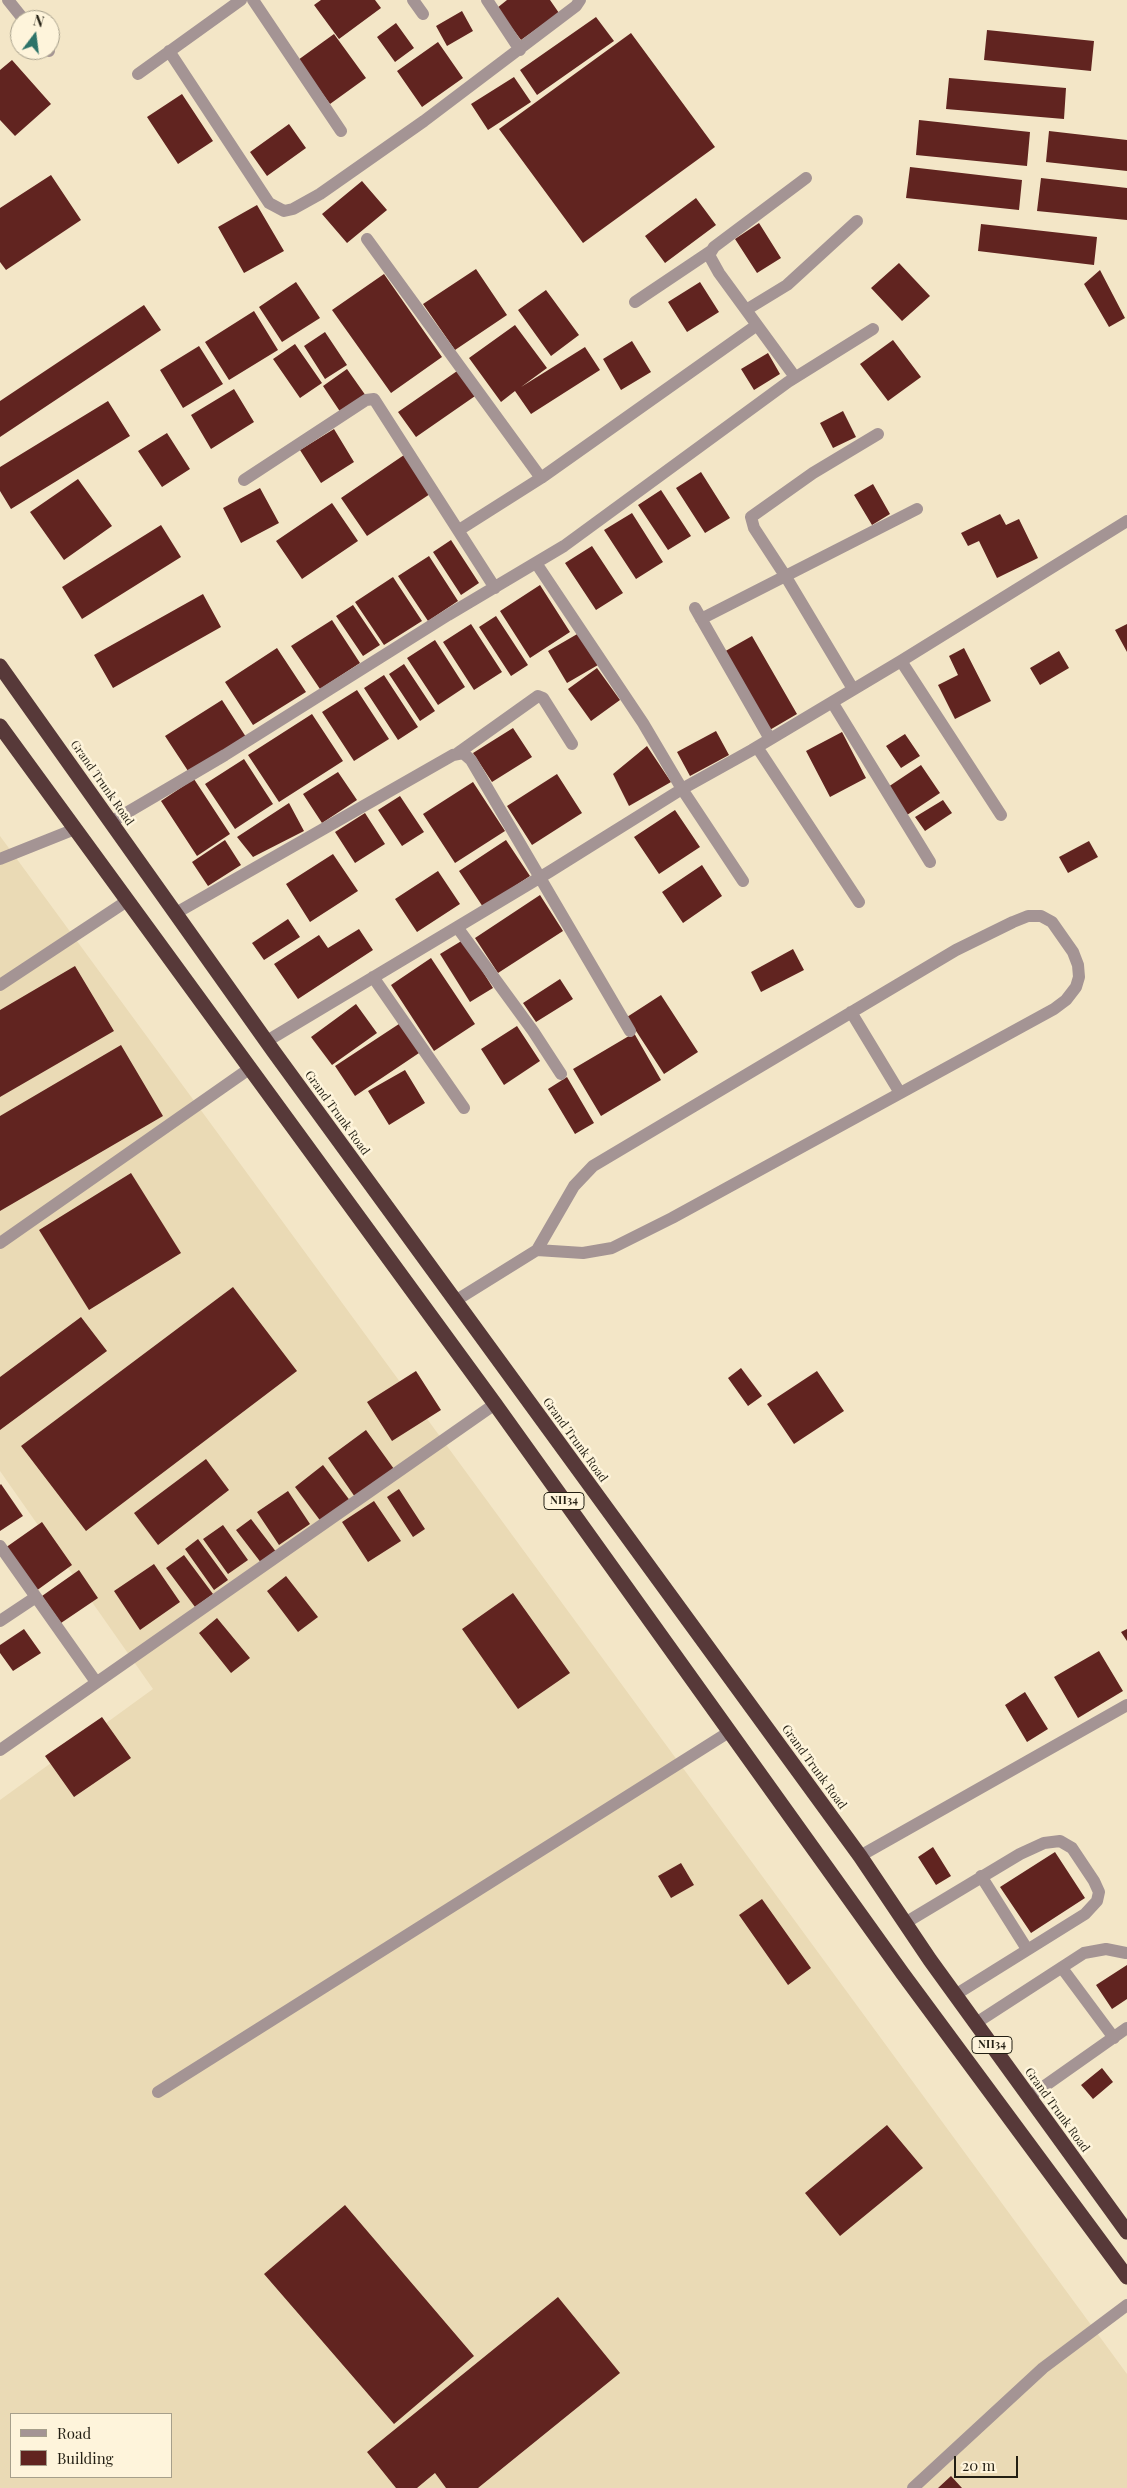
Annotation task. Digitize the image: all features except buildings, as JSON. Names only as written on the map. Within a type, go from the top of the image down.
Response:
[{"type":"highway","name":"Grand Trunk Road","points":[[0,666],[267,1041],[860,1856],[955,1995],[1127,2232]]},
{"type":"highway","name":"NH34","points":[[0,726],[495,1404],[903,1974],[1127,2277]]},
{"type":"street","points":[[8,0],[16,10]]},
{"type":"street","points":[[138,74],[241,0]]},
{"type":"street","points":[[253,0],[341,131]]},
{"type":"street","points":[[413,0],[423,14]]},
{"type":"street","points":[[486,0],[520,50]]},
{"type":"street","points":[[169,51],[269,203],[284,211],[293,209],[320,194],[424,121],[520,50],[576,6],[580,0]]},
{"type":"street","points":[[635,302],[711,251],[757,213],[806,178]]},
{"type":"street","points":[[746,310],[787,285],[857,221]]},
{"type":"street","points":[[367,239],[541,478]]},
{"type":"street","points":[[711,251],[710,259],[796,377]]},
{"type":"street","points":[[459,530],[541,478],[757,325]]},
{"type":"street","points":[[111,822],[225,755],[448,615],[536,563],[682,462],[796,377],[873,329]]},
{"type":"street","points":[[244,480],[366,400],[374,399],[495,588]]},
{"type":"street","points":[[853,689],[786,577],[754,528],[751,518],[800,482],[878,434]]},
{"type":"street","points":[[770,739],[698,614],[786,577],[917,509]]},
{"type":"street","points":[[267,1041],[539,878],[682,789],[832,702],[1127,521]]},
{"type":"street","points":[[536,563],[643,723],[682,789],[743,881]]},
{"type":"street","points":[[901,660],[1002,815]]},
{"type":"street","points":[[176,914],[458,753],[538,696],[543,698],[572,744]]},
{"type":"street","points":[[832,702],[930,862]]},
{"type":"street","points":[[756,747],[859,902]]},
{"type":"street","points":[[458,753],[463,753],[471,760],[630,1031]]},
{"type":"street","points":[[0,859],[75,829]]},
{"type":"street","points":[[0,985],[127,901]]},
{"type":"street","points":[[455,1301],[538,1250],[574,1186],[593,1166],[956,950],[1028,916],[1041,916],[1052,922],[1073,952],[1078,965],[1079,977],[1076,987],[1066,1000],[1054,1009],[672,1218],[612,1248],[583,1253],[538,1250]]},
{"type":"street","points":[[457,927],[561,1074]]},
{"type":"street","points":[[373,977],[464,1108]]},
{"type":"street","points":[[851,1012],[900,1093]]},
{"type":"street","points":[[0,1244],[249,1069]]},
{"type":"street","points":[[2,1744],[96,1682],[495,1404]]},
{"type":"street","points":[[0,1546],[96,1682]]},
{"type":"street","points":[[0,1621],[36,1597]]},
{"type":"street","points":[[860,1856],[1127,1705]]},
{"type":"street","points":[[158,2092],[729,1732]]},
{"type":"street","points":[[905,1923],[981,1876],[1044,1843],[1060,1841],[1072,1848],[1094,1881],[1099,1892],[1097,1901],[1085,1914],[955,1995]]},
{"type":"street","points":[[981,1876],[1027,1949]]},
{"type":"street","points":[[976,2024],[1084,1953],[1106,1949],[1126,1953]]},
{"type":"street","points":[[1062,1968],[1114,2038]]},
{"type":"street","points":[[1029,2097],[1127,2028]]},
{"type":"street","points":[[913,2488],[1044,2368],[1127,2305]]},
{"type":"shaded area","points":[[0,836],[1127,2374],[1127,2488],[0,2488],[0,1800],[153,1689],[0,1471]]}]
